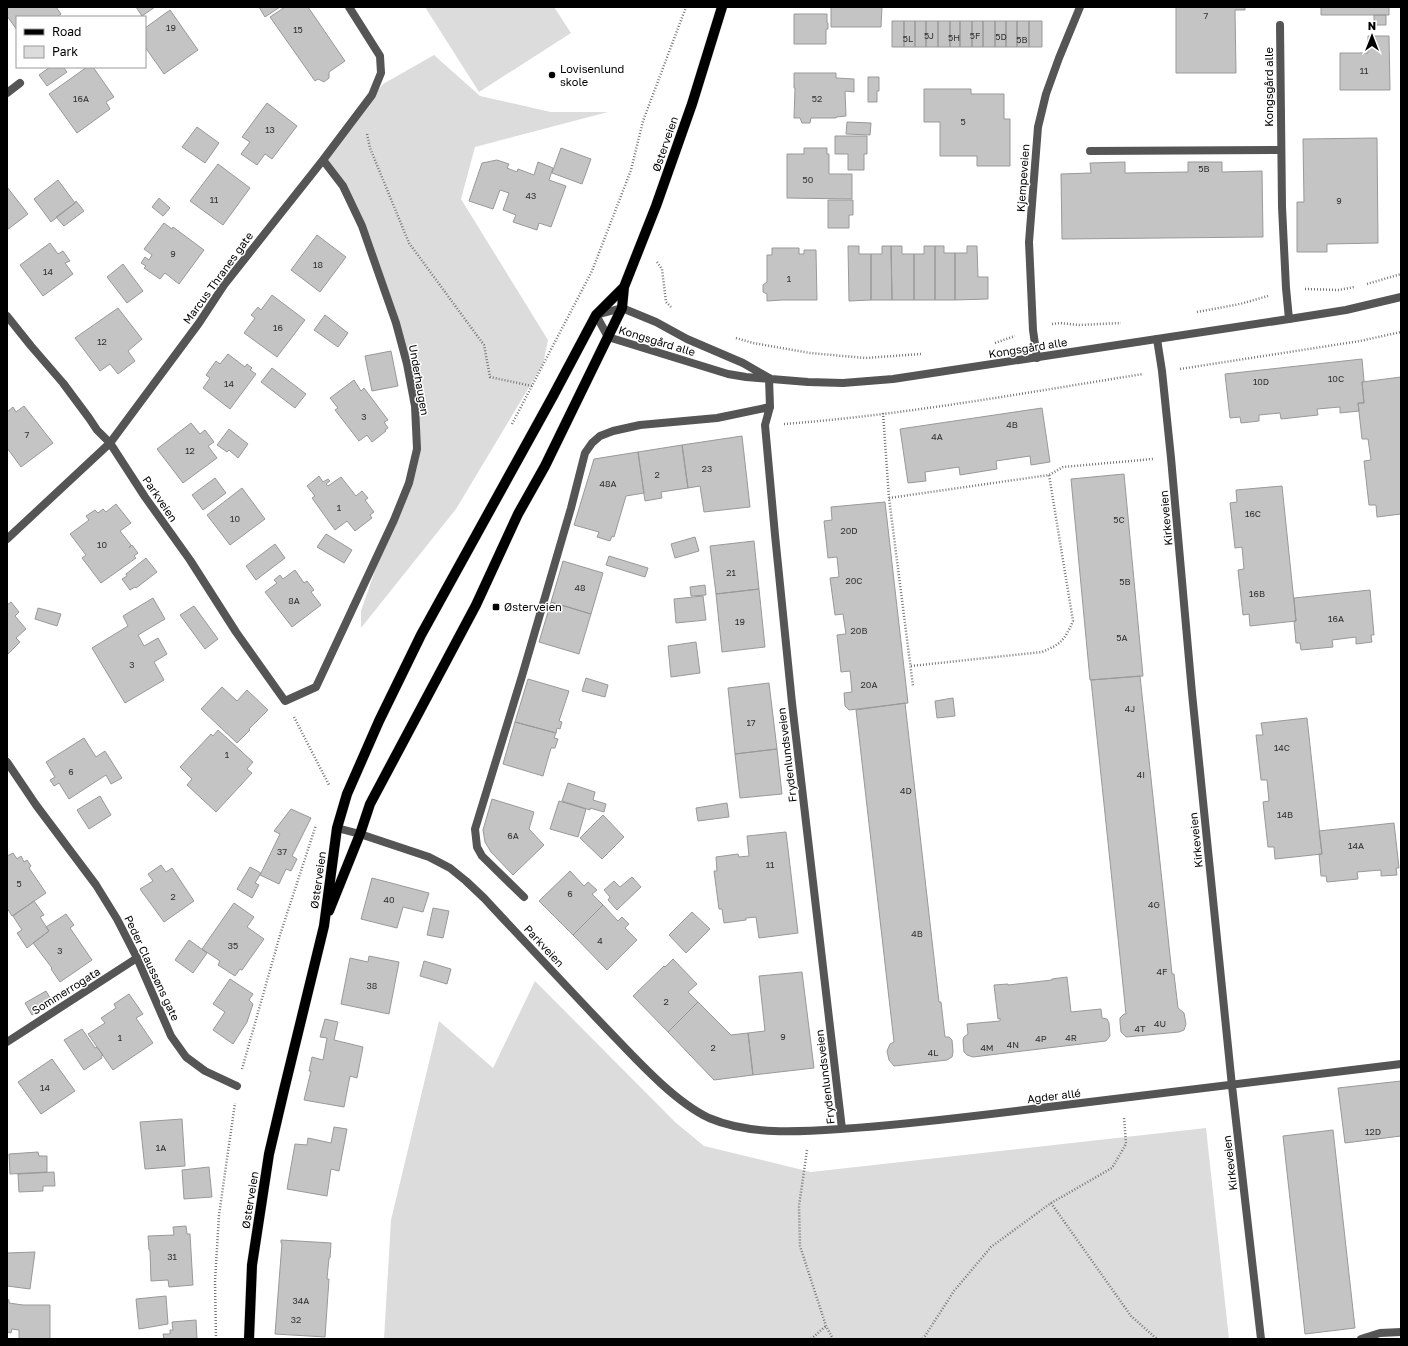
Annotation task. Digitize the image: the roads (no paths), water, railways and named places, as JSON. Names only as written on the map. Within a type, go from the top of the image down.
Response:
[{"type":"main road","name":"Østerveien","points":[[324,926],[360,834],[370,804],[476,605],[518,514],[545,466],[622,308],[624,287],[656,206],[692,104],[722,7]]},
{"type":"main road","name":"Østerveien","points":[[249,1339],[252,1265],[259,1212],[284,1090],[324,926],[337,828],[347,794],[369,743],[421,635],[596,315],[624,287]]},
{"type":"street","name":"Marcus Thranes gate","points":[[7,539],[110,443],[199,323],[224,285],[323,160],[372,95],[381,73],[380,56],[349,7]]},
{"type":"street","name":"Kjempeveien","points":[[1037,358],[1033,330],[1029,242],[1038,127],[1046,94],[1080,7]]},
{"type":"street","name":"Kongsgård alle","points":[[1280,25],[1281,150],[1286,288],[1289,319]]},
{"type":"street","points":[[7,93],[20,83]]},
{"type":"street","points":[[1090,151],[1281,150]]},
{"type":"street","name":"Underhaugen","points":[[285,701],[316,687],[394,520],[409,483],[417,449],[415,406],[407,364],[396,323],[362,226],[343,186],[323,160]]},
{"type":"street","name":"Kongsgård alle","points":[[770,378],[743,363],[687,339],[656,322],[622,308],[596,315],[608,338],[728,374],[808,382],[843,382],[893,379],[1077,351],[1113,347],[1346,310],[1401,297]]},
{"type":"street","name":"Parkveien","points":[[7,316],[63,384],[97,430],[110,443],[145,498],[190,560],[236,632],[285,701]]},
{"type":"street","name":"Kirkeveien","points":[[1157,339],[1162,371],[1171,458],[1192,693],[1232,1086],[1261,1339]]},
{"type":"street","name":"Frydenlundsveien","points":[[770,378],[770,407],[766,425],[775,536],[792,702],[842,1129]]},
{"type":"street","points":[[524,897],[482,856],[477,847],[475,829],[522,676],[571,508],[585,453],[592,443],[600,436],[613,431],[640,425],[717,418],[770,407]]},
{"type":"street","name":"Peder Claussøns gate","points":[[7,762],[36,805],[96,886],[117,919],[137,958],[171,1036],[186,1057],[205,1071],[238,1086]]},
{"type":"street","name":"Parkveien","points":[[337,828],[429,857],[450,868],[484,898],[550,970],[667,1089],[690,1107],[710,1118]]},
{"type":"street","name":"Sommerrogata","points":[[7,1042],[137,958]]},
{"type":"street","name":"Agder allé","points":[[710,1118],[737,1127],[770,1130],[810,1131],[885,1127],[1232,1086],[1401,1064]]},
{"type":"street","points":[[1361,1339],[1380,1333],[1401,1332]]},
{"type":"place","name":"Lovisenlund skole","points":[[552,75]]},
{"type":"place","name":"Østerveien","points":[[496,607]]}]
